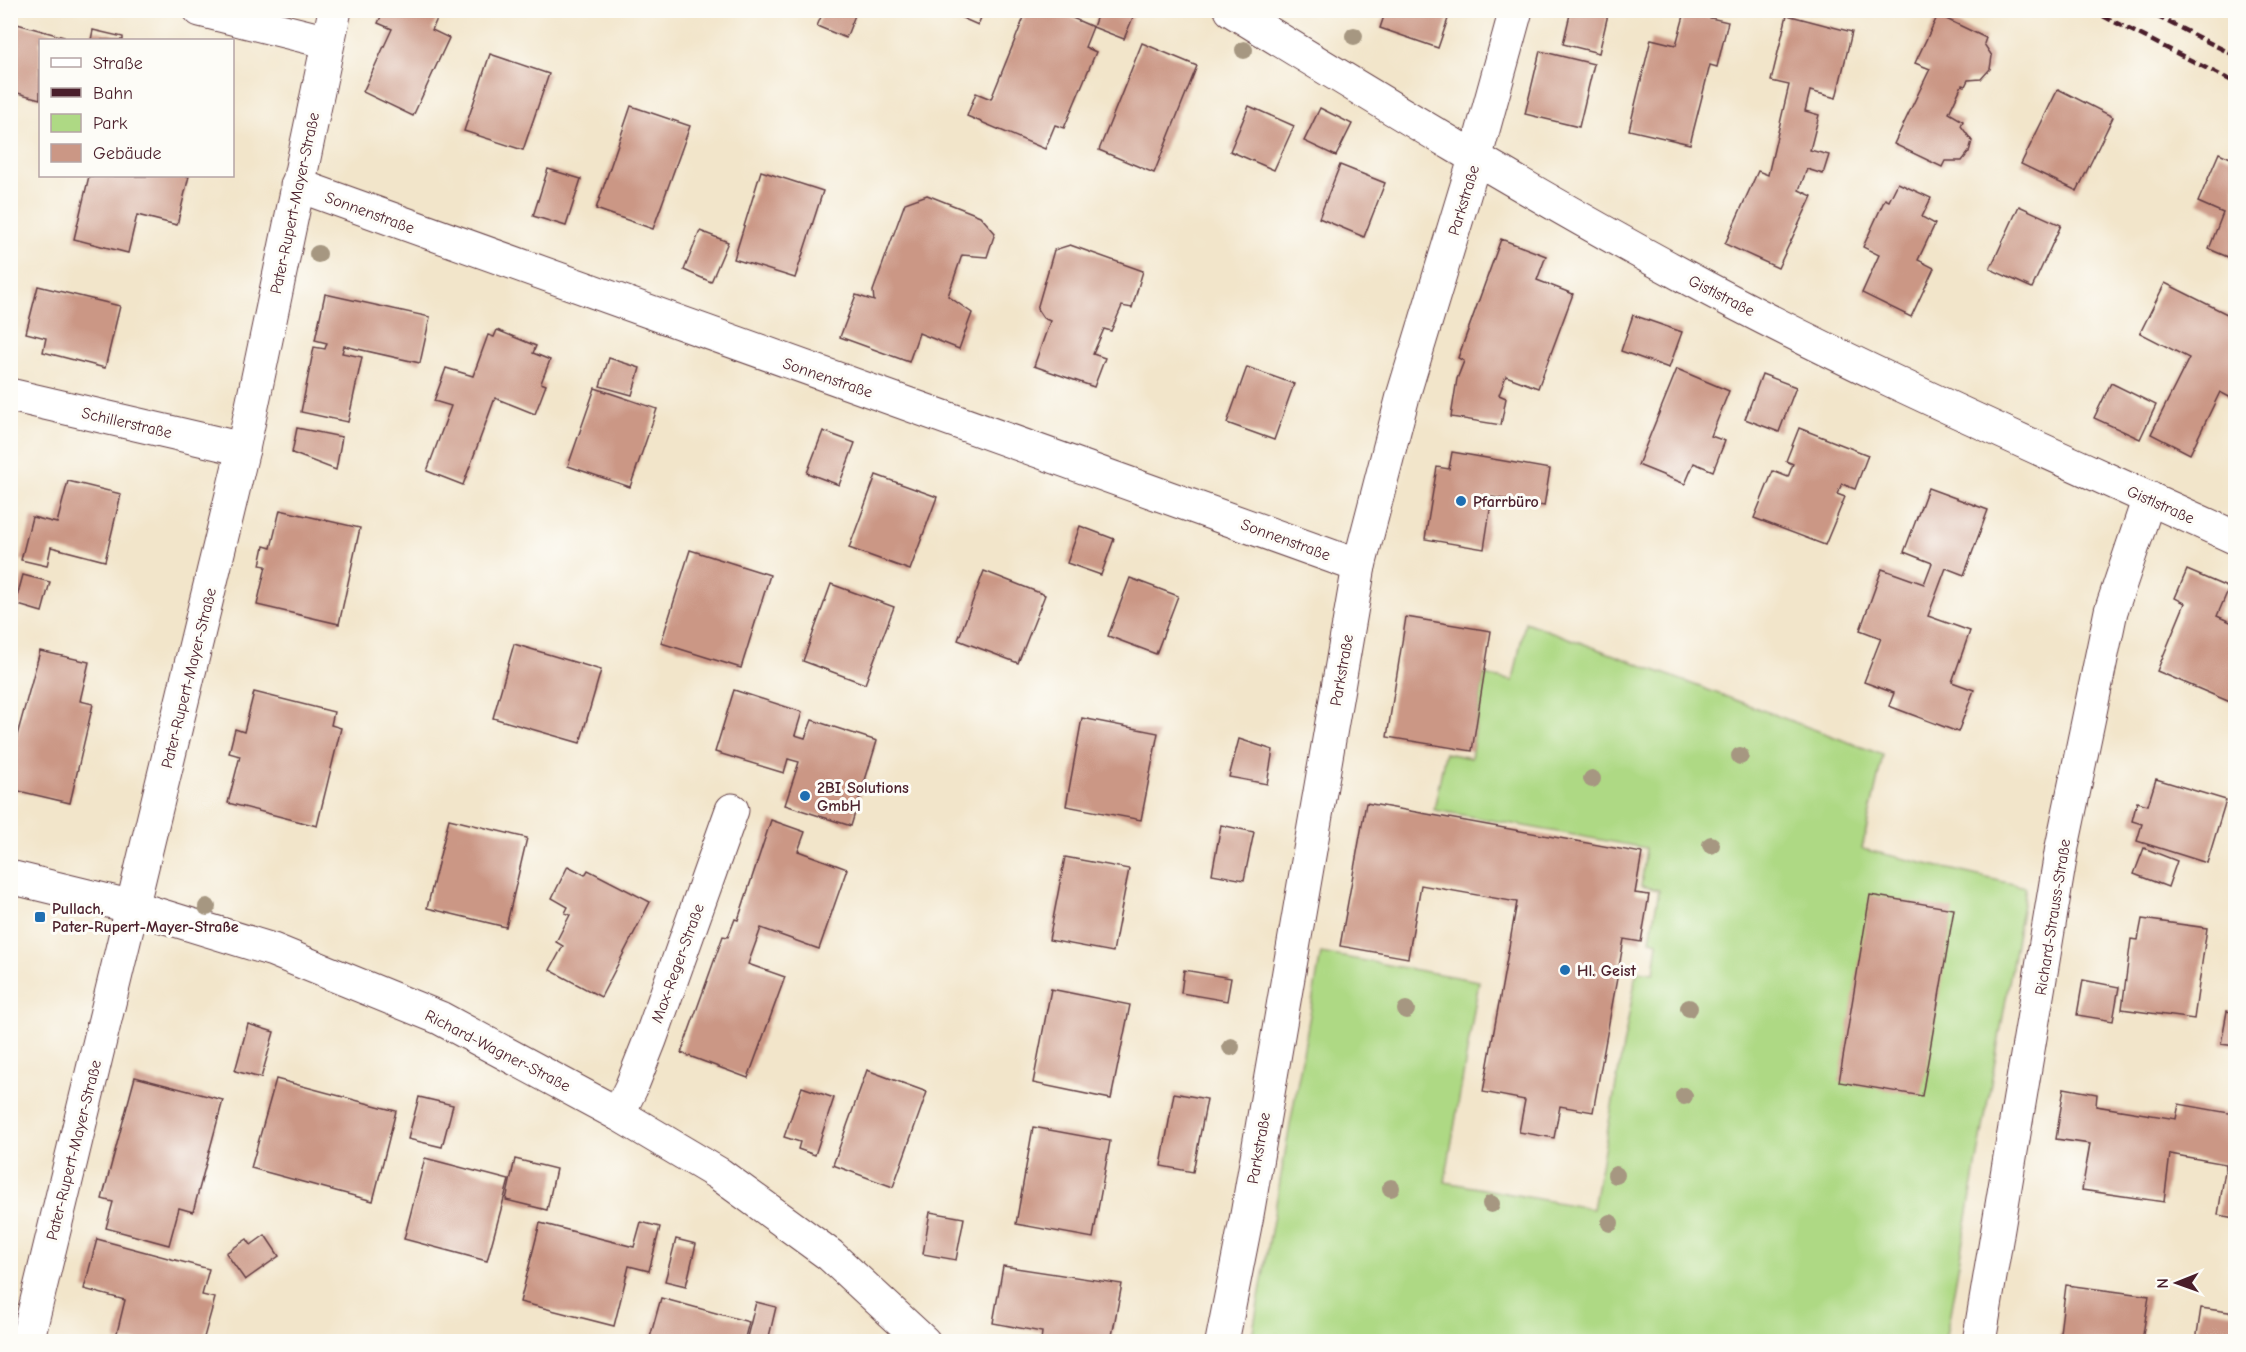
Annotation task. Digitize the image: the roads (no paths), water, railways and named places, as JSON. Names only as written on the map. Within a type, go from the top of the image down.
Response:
[{"type":"street","points":[[200,10],[328,42]]},
{"type":"street","name":"Pater-Rupert-Mayer-Straße","points":[[27,1341],[243,449],[335,10]]},
{"type":"street","name":"Gistlstraße","points":[[1231,10],[1475,159],[1700,284],[1995,431],[2235,538]]},
{"type":"street","name":"Parkstraße","points":[[1222,1341],[1249,1203],[1359,566],[1403,396],[1475,159],[1516,10]]},
{"type":"street","name":"Sonnenstraße","points":[[297,185],[1359,566]]},
{"type":"street","name":"Schillerstraße","points":[[10,395],[243,449]]},
{"type":"street","name":"Richard-Strauss-Straße","points":[[1979,1341],[2062,847],[2111,611],[2149,498]]},
{"type":"street","name":"Max-Reger-Straße","points":[[618,1114],[650,1040],[732,810]]},
{"type":"street","name":"Richard-Wagner-Straße","points":[[10,877],[133,907],[273,950],[440,1018],[618,1114],[719,1174],[831,1255],[924,1341]]},
{"type":"railway","points":[[2091,10],[2236,83]]},
{"type":"railway","points":[[2144,10],[2236,56]]},
{"type":"place","name":"Pfarrbüro","points":[[1461,501]]},
{"type":"place","name":"2BI Solutions GmbH","points":[[805,796]]},
{"type":"place","name":"Pullach, Pater-Rupert-Mayer-Straße","points":[[40,917]]},
{"type":"place","name":"Hl. Geist","points":[[1565,970]]}]
